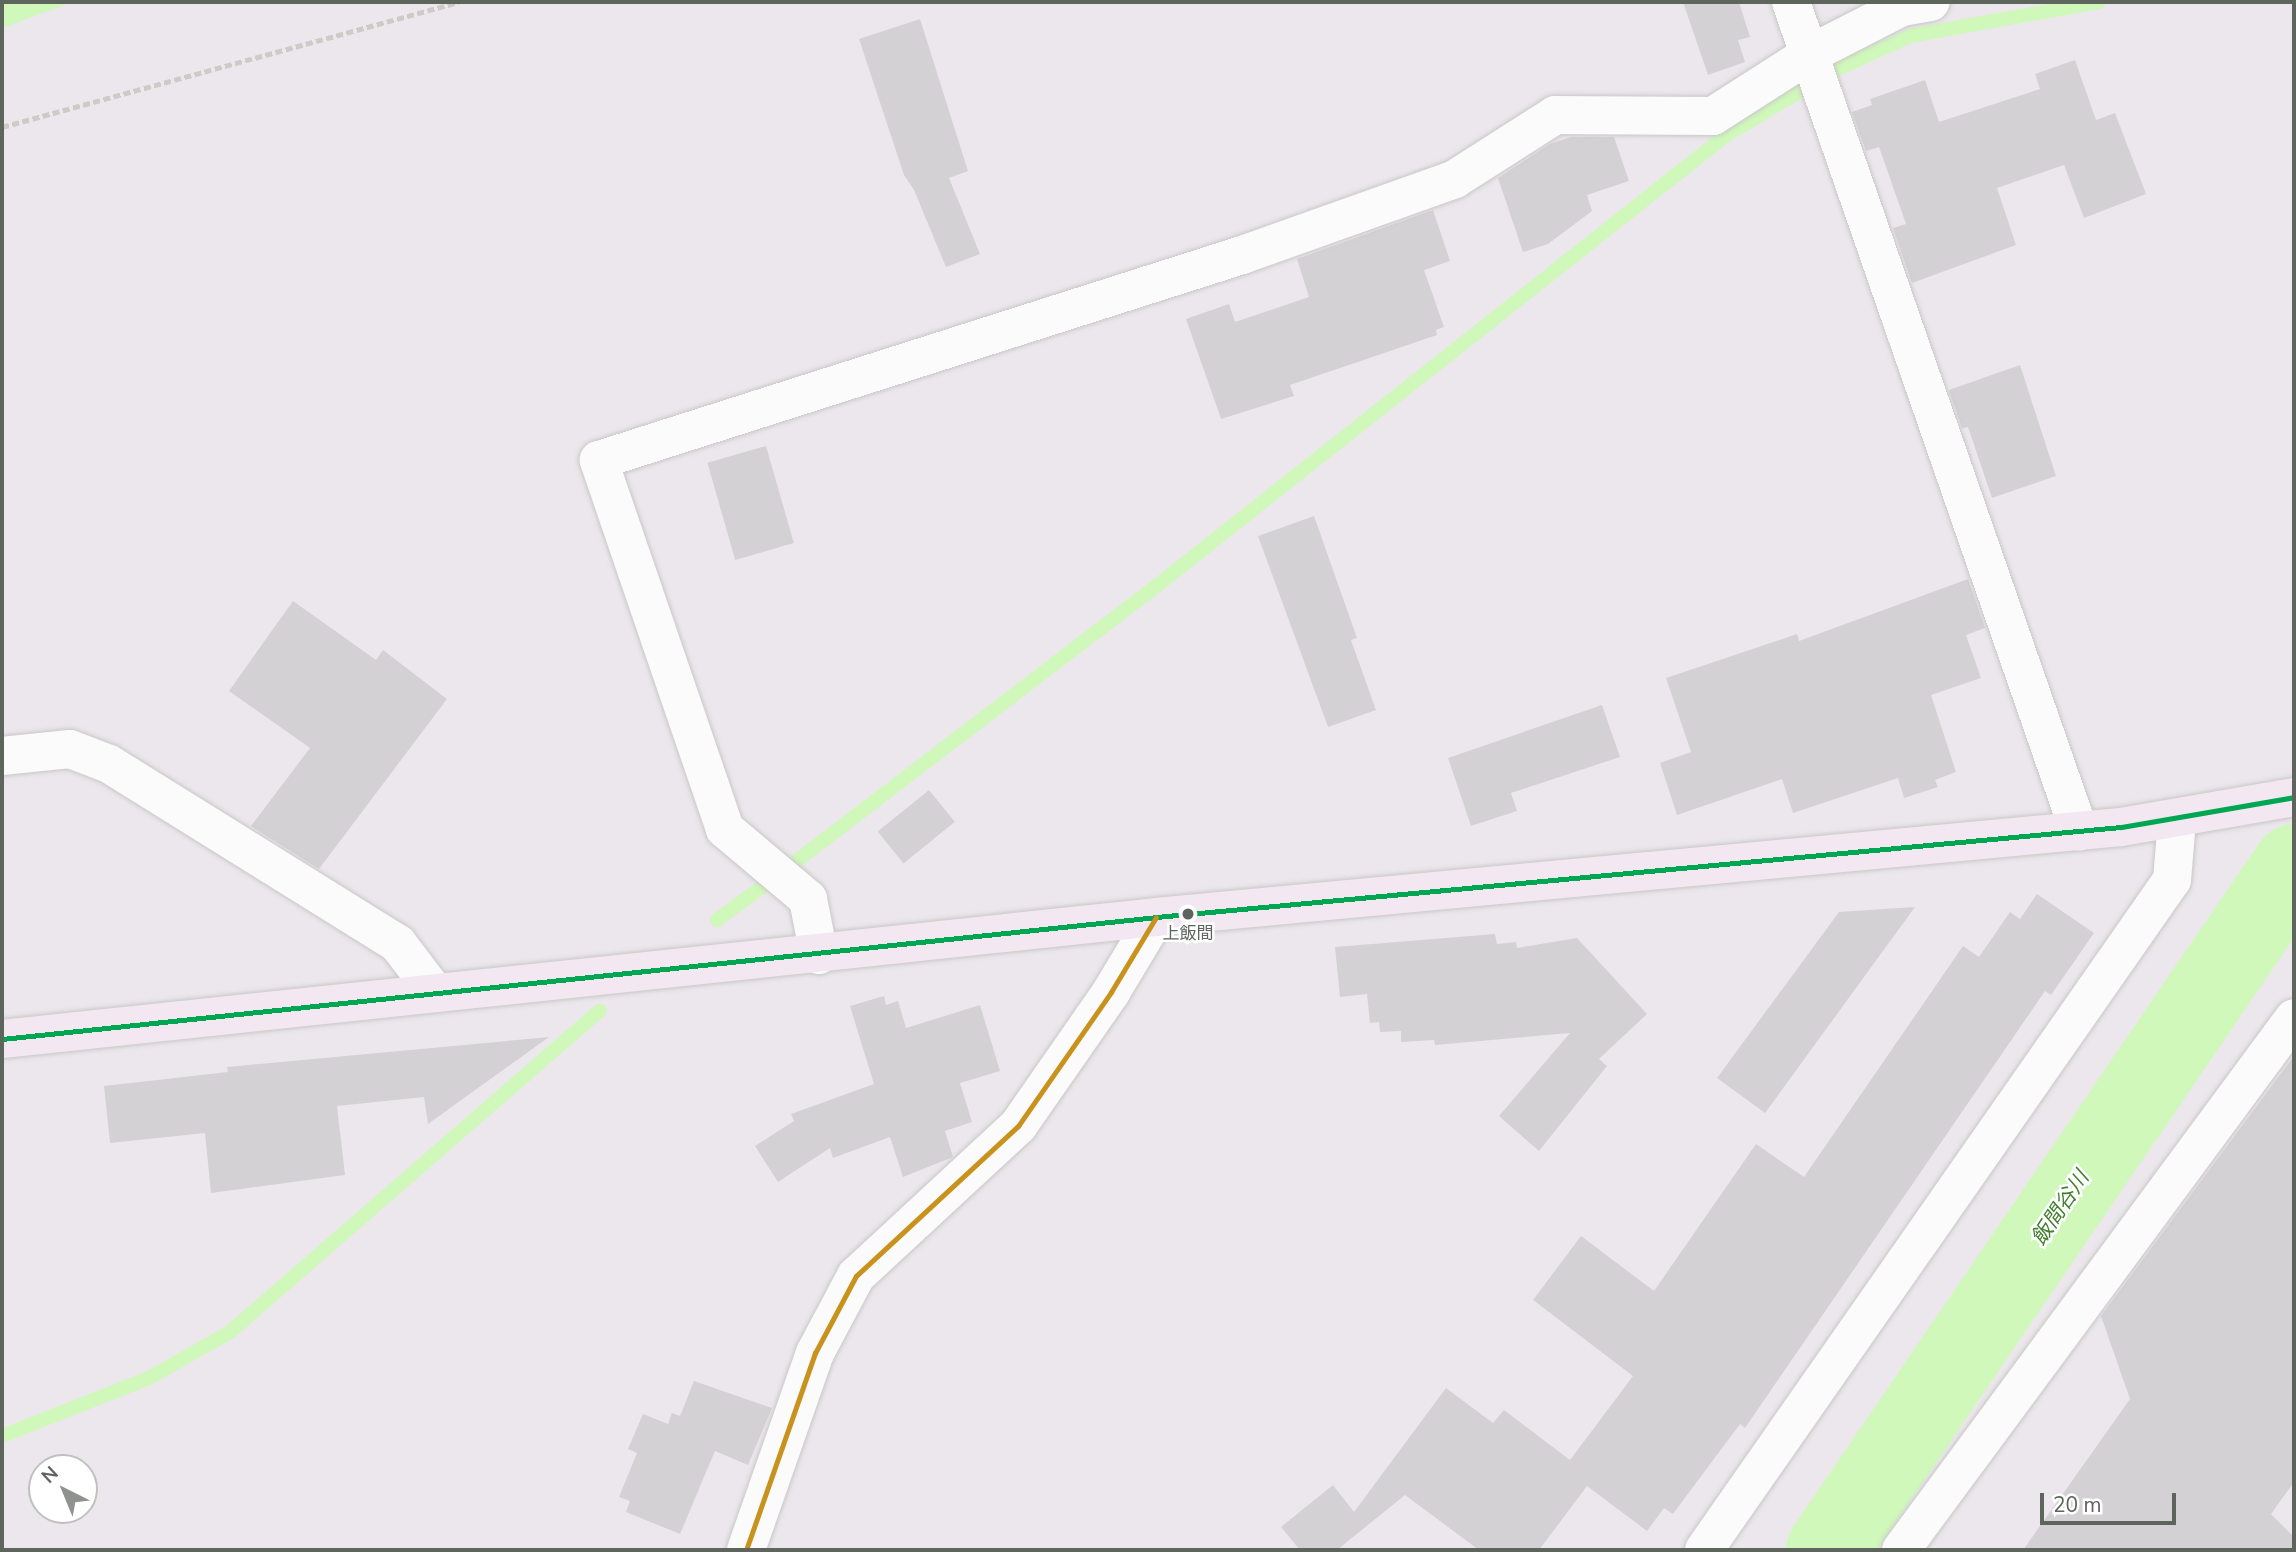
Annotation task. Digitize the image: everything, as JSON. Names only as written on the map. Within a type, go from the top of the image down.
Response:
[{"type":"main road","points":[[2,1039],[433,990],[819,955],[1156,917],[2079,831],[2177,820],[2294,797]]},
{"type":"street","points":[[1791,2],[2079,831]]},
{"type":"street","points":[[819,955],[808,899],[725,829],[599,460],[1242,255],[1430,188],[1455,178],[1555,116],[1713,116],[1810,54],[1902,7],[1931,2]]},
{"type":"street","points":[[2,756],[70,749],[109,764],[398,944],[433,990]]},
{"type":"street","points":[[1704,1550],[2172,880],[2177,820]]},
{"type":"street","points":[[746,1550],[815,1353],[856,1276],[1018,1126],[1111,992],[1156,917]]},
{"type":"street","points":[[1901,1550],[2294,1018]]},
{"type":"path","points":[[2,127],[458,2]]},
{"type":"shaded area","points":[[2,2],[73,2],[2,28]]},
{"type":"building","points":[[1683,2],[1739,2],[1750,37],[1738,40],[1745,62],[1708,75]]},
{"type":"building","points":[[920,19],[968,171],[949,178],[980,254],[946,267],[914,190],[904,175],[859,39]]},
{"type":"building","points":[[2075,60],[2096,120],[2115,113],[2146,194],[2084,218],[2064,165],[1997,188],[2016,245],[1912,283],[1893,228],[1906,224],[1879,147],[1866,151],[1852,112],[1872,105],[1870,99],[1925,80],[1939,122],[2040,89],[2035,74]]},
{"type":"building","points":[[1571,137],[1614,137],[1629,181],[1587,195],[1592,211],[1548,244],[1523,252],[1498,178],[1550,144]]},
{"type":"building","points":[[1433,210],[1450,261],[1424,270],[1444,327],[1436,330],[1437,335],[1290,385],[1294,396],[1221,419],[1186,319],[1229,304],[1235,322],[1309,297],[1297,259]]},
{"type":"building","points":[[2020,365],[2056,476],[1992,498],[1968,427],[1962,428],[1949,390]]},
{"type":"building","points":[[766,446],[794,543],[735,560],[707,463]]},
{"type":"building","points":[[1314,516],[1357,638],[1351,640],[1376,710],[1328,727],[1258,536]]},
{"type":"building","points":[[1968,579],[1985,628],[1966,635],[1981,678],[1931,695],[1956,772],[1935,780],[1938,787],[1904,798],[1898,778],[1793,813],[1782,779],[1677,815],[1660,763],[1691,752],[1666,678],[1797,634],[1799,641]]},
{"type":"building","points":[[293,601],[376,660],[383,650],[447,699],[319,869],[251,826],[310,748],[229,691]]},
{"type":"building","points":[[1602,705],[1620,757],[1511,793],[1517,811],[1471,826],[1448,758]]},
{"type":"building","points":[[929,790],[955,822],[904,863],[878,832]]},
{"type":"building","points":[[2037,894],[2094,933],[2051,995],[2045,991],[1745,1428],[1740,1424],[1673,1514],[1664,1508],[1647,1531],[1587,1486],[1539,1550],[1479,1550],[1405,1495],[1337,1550],[1300,1550],[1281,1527],[1333,1485],[1354,1512],[1446,1388],[1493,1423],[1504,1410],[1570,1460],[1633,1376],[1533,1300],[1581,1236],[1654,1291],[1756,1144],[1804,1177],[1963,946],[1979,957],[2010,912],[2020,919]]},
{"type":"building","points":[[1915,907],[1765,1113],[1717,1078],[1839,912]]},
{"type":"building","points":[[1495,934],[1497,944],[1516,942],[1517,948],[1577,938],[1647,1014],[1599,1059],[1607,1066],[1539,1151],[1499,1116],[1570,1033],[1435,1045],[1434,1040],[1401,1042],[1401,1031],[1380,1032],[1379,1022],[1370,1023],[1367,994],[1340,997],[1335,947]]},
{"type":"building","points":[[884,996],[886,1005],[898,1001],[906,1028],[980,1005],[1000,1071],[960,1083],[972,1122],[945,1131],[953,1157],[903,1177],[890,1137],[833,1158],[830,1148],[778,1182],[755,1146],[794,1121],[791,1114],[874,1084],[850,1006]]},
{"type":"building","points":[[549,1037],[428,1124],[424,1097],[337,1106],[345,1175],[211,1193],[205,1133],[110,1143],[104,1086],[228,1072],[227,1067]]},
{"type":"building","points":[[2294,1056],[2294,1482],[2271,1514],[2294,1537],[2294,1550],[2023,1550],[2130,1399],[2101,1316]]},
{"type":"building","points":[[694,1381],[772,1408],[748,1465],[715,1451],[680,1534],[626,1512],[630,1501],[619,1497],[637,1453],[628,1449],[643,1414],[668,1424],[672,1413],[680,1416]]},
{"type":"waterway","points":[[794,863],[1154,588],[1725,136],[1837,69],[1910,36],[2099,2]]},
{"type":"waterway","name":"飯間谷川","points":[[1827,1550],[2294,865]]},
{"type":"waterway","points":[[717,920],[762,887]]},
{"type":"waterway","points":[[2,1436],[149,1378],[230,1332],[600,1010]]},
{"type":"transit line","points":[[2,1039],[1156,917],[2121,827],[2294,797]]},
{"type":"transit line","points":[[746,1550],[815,1353],[856,1276],[1018,1126],[1111,992],[1156,917]]},
{"type":"place","name":"上飯間","points":[[1188,914]]}]
